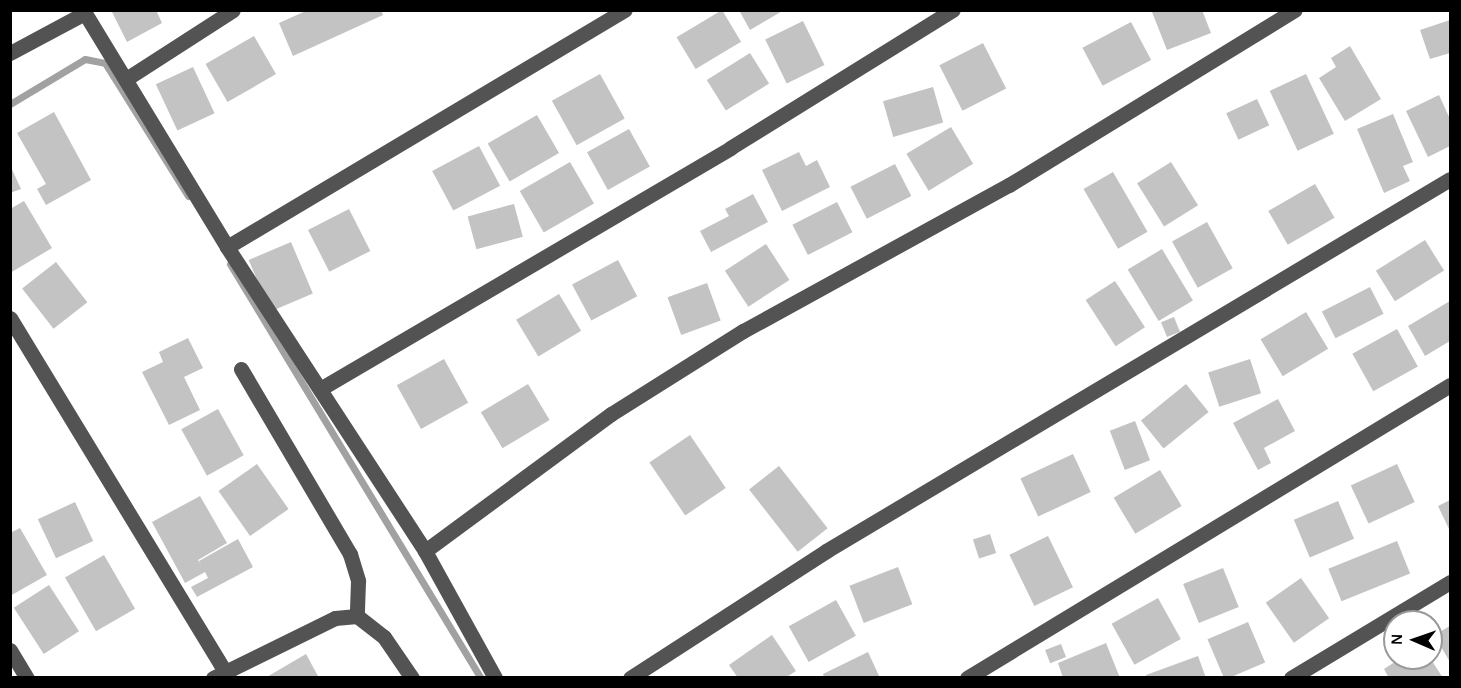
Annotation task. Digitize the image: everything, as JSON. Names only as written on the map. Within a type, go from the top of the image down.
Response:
[{"type":"street","points":[[126,79],[233,10]]},
{"type":"street","points":[[227,247],[625,10]]},
{"type":"street","points":[[320,389],[730,148],[953,10]]},
{"type":"street","points":[[425,551],[611,414],[733,338],[1009,185],[1295,10]]},
{"type":"street","points":[[10,53],[84,12],[227,247],[425,551],[495,678]]},
{"type":"street","points":[[630,678],[826,551],[1450,179]]},
{"type":"street","points":[[10,318],[222,675],[335,618],[357,616],[384,637],[412,678]]},
{"type":"street","points":[[241,369],[350,554],[358,581],[357,616]]},
{"type":"street","points":[[967,678],[1450,385]]},
{"type":"street","points":[[1291,678],[1450,582]]},
{"type":"street","points":[[10,650],[27,678]]},
{"type":"building","points":[[111,10],[156,10],[162,23],[127,42]]},
{"type":"building","points":[[308,10],[381,10],[383,15],[293,56],[279,23]]},
{"type":"building","points":[[722,10],[741,42],[696,69],[677,37]]},
{"type":"building","points":[[739,10],[784,10],[750,30]]},
{"type":"building","points":[[1202,10],[1211,33],[1167,50],[1152,12]]},
{"type":"building","points":[[1450,20],[1450,53],[1430,59],[1420,30]]},
{"type":"building","points":[[803,21],[824,65],[787,83],[765,39]]},
{"type":"building","points":[[1131,22],[1151,60],[1103,86],[1082,48]]},
{"type":"building","points":[[254,36],[276,74],[228,102],[206,64]]},
{"type":"building","points":[[983,43],[1006,88],[962,111],[939,65]]},
{"type":"building","points":[[1350,46],[1381,99],[1345,121],[1319,78],[1336,67],[1331,58]]},
{"type":"building","points":[[750,53],[769,84],[726,111],[707,80]]},
{"type":"building","points":[[193,67],[215,113],[177,131],[156,84]]},
{"type":"building","points":[[600,74],[625,119],[577,145],[552,101]]},
{"type":"building","points":[[1306,74],[1334,134],[1298,151],[1270,91]]},
{"type":"building","points":[[933,87],[943,123],[893,137],[883,101]]},
{"type":"building","points":[[1439,95],[1450,119],[1450,146],[1428,157],[1406,111]]},
{"type":"building","points":[[1257,99],[1269,125],[1238,140],[1226,113]]},
{"type":"building","points":[[54,112],[91,180],[46,205],[37,189],[46,184],[17,133]]},
{"type":"building","points":[[1393,114],[1413,162],[1403,166],[1410,181],[1384,193],[1357,129]]},
{"type":"building","points":[[537,115],[559,153],[510,182],[488,144]]},
{"type":"building","points":[[951,127],[973,164],[929,191],[906,154]]},
{"type":"building","points":[[629,129],[650,167],[608,190],[587,152]]},
{"type":"building","points":[[479,146],[500,186],[453,211],[432,171]]},
{"type":"building","points":[[799,152],[806,166],[817,160],[830,187],[782,211],[762,170]]},
{"type":"building","points":[[570,162],[594,204],[544,233],[520,191]]},
{"type":"building","points":[[1171,162],[1198,205],[1164,226],[1137,183]]},
{"type":"building","points":[[895,164],[911,196],[867,219],[850,187]]},
{"type":"building","points":[[10,165],[21,189],[10,193]]},
{"type":"building","points":[[1113,172],[1148,232],[1118,249],[1084,189]]},
{"type":"building","points":[[1315,184],[1334,218],[1288,245],[1268,211]]},
{"type":"building","points":[[753,194],[768,222],[711,252],[700,231],[729,216],[725,209]]},
{"type":"building","points":[[24,201],[52,248],[10,273],[10,209]]},
{"type":"building","points":[[837,202],[852,232],[808,255],[792,225]]},
{"type":"building","points":[[514,204],[523,237],[476,249],[468,216]]},
{"type":"building","points":[[349,209],[370,251],[329,272],[308,230]]},
{"type":"building","points":[[1207,222],[1233,268],[1198,288],[1172,241]]},
{"type":"building","points":[[1425,240],[1444,271],[1395,301],[1376,271]]},
{"type":"building","points":[[291,242],[313,294],[271,312],[249,260]]},
{"type":"building","points":[[766,244],[789,280],[748,307],[725,271]]},
{"type":"building","points":[[1162,249],[1193,300],[1159,321],[1128,270]]},
{"type":"building","points":[[618,260],[637,296],[591,321],[572,284]]},
{"type":"building","points":[[56,262],[87,302],[54,329],[22,288]]},
{"type":"building","points":[[1115,281],[1145,327],[1116,346],[1086,300]]},
{"type":"building","points":[[707,283],[721,321],[681,335],[668,297]]},
{"type":"building","points":[[1370,287],[1384,314],[1336,338],[1322,312]]},
{"type":"building","points":[[559,294],[581,331],[538,357],[516,320]]},
{"type":"building","points":[[1450,301],[1450,341],[1425,356],[1408,326]]},
{"type":"building","points":[[1306,312],[1328,349],[1283,376],[1261,339]]},
{"type":"building","points":[[1174,317],[1180,332],[1167,337],[1161,322]]},
{"type":"building","points":[[1397,329],[1418,367],[1373,391],[1352,354]]},
{"type":"building","points":[[188,338],[203,368],[184,377],[200,410],[169,425],[142,372],[163,362],[159,352]]},
{"type":"building","points":[[444,359],[468,403],[421,429],[397,385]]},
{"type":"building","points":[[1250,359],[1261,393],[1219,407],[1208,373]]},
{"type":"building","points":[[528,384],[550,420],[502,448],[481,412]]},
{"type":"building","points":[[1186,384],[1209,412],[1164,448],[1141,421]]},
{"type":"building","points":[[1278,399],[1295,431],[1264,448],[1271,463],[1258,470],[1233,423]]},
{"type":"building","points":[[218,409],[244,455],[207,476],[181,429]]},
{"type":"building","points":[[1135,421],[1150,460],[1125,470],[1110,431]]},
{"type":"building","points":[[690,435],[726,488],[685,515],[649,462]]},
{"type":"building","points":[[1073,454],[1091,492],[1038,517],[1020,479]]},
{"type":"building","points":[[257,464],[289,509],[250,536],[218,491]]},
{"type":"building","points":[[1397,464],[1415,502],[1369,524],[1351,486]]},
{"type":"building","points":[[779,466],[828,528],[798,552],[749,489]]},
{"type":"building","points":[[1160,470],[1182,506],[1135,534],[1114,498]]},
{"type":"building","points":[[200,496],[227,543],[198,560],[202,567],[199,561],[238,539],[253,567],[197,597],[191,587],[208,578],[205,572],[185,583],[152,522]]},
{"type":"building","points":[[1450,500],[1450,531],[1438,506]]},
{"type":"building","points":[[1338,501],[1354,539],[1310,557],[1294,520]]},
{"type":"building","points":[[75,502],[93,541],[56,558],[38,519]]},
{"type":"building","points":[[20,528],[47,575],[10,596],[10,533]]},
{"type":"building","points":[[990,534],[996,553],[979,559],[973,540]]},
{"type":"building","points":[[1048,536],[1073,587],[1034,606],[1009,555]]},
{"type":"building","points":[[1397,541],[1410,573],[1341,601],[1328,569]]},
{"type":"building","points":[[104,555],[135,609],[96,631],[65,578]]},
{"type":"building","points":[[898,567],[912,604],[864,623],[849,586]]},
{"type":"building","points":[[1223,568],[1239,607],[1199,623],[1183,584]]},
{"type":"building","points":[[1301,578],[1329,618],[1294,643],[1266,603]]},
{"type":"building","points":[[49,585],[79,631],[44,654],[14,608]]},
{"type":"building","points":[[1158,598],[1181,639],[1134,665],[1112,624]]},
{"type":"building","points":[[836,600],[856,636],[809,662],[789,626]]},
{"type":"building","points":[[1248,622],[1265,663],[1224,678],[1207,639]]},
{"type":"building","points":[[1450,626],[1450,662],[1443,650],[1443,630]]},
{"type":"building","points":[[772,635],[796,671],[785,678],[738,678],[729,665]]},
{"type":"building","points":[[1106,643],[1120,678],[1063,678],[1058,663]]},
{"type":"building","points":[[1061,644],[1066,657],[1050,663],[1045,650]]},
{"type":"building","points":[[868,652],[880,678],[824,678],[823,674]]},
{"type":"building","points":[[306,654],[319,678],[265,678]]},
{"type":"building","points":[[1198,656],[1206,678],[1146,678],[1146,675]]},
{"type":"building","points":[[1385,670],[1438,670],[1443,678],[1389,678]]},
{"type":"waterway","points":[[10,104],[85,59],[105,63],[188,196]]},
{"type":"waterway","points":[[230,264],[481,678]]}]
